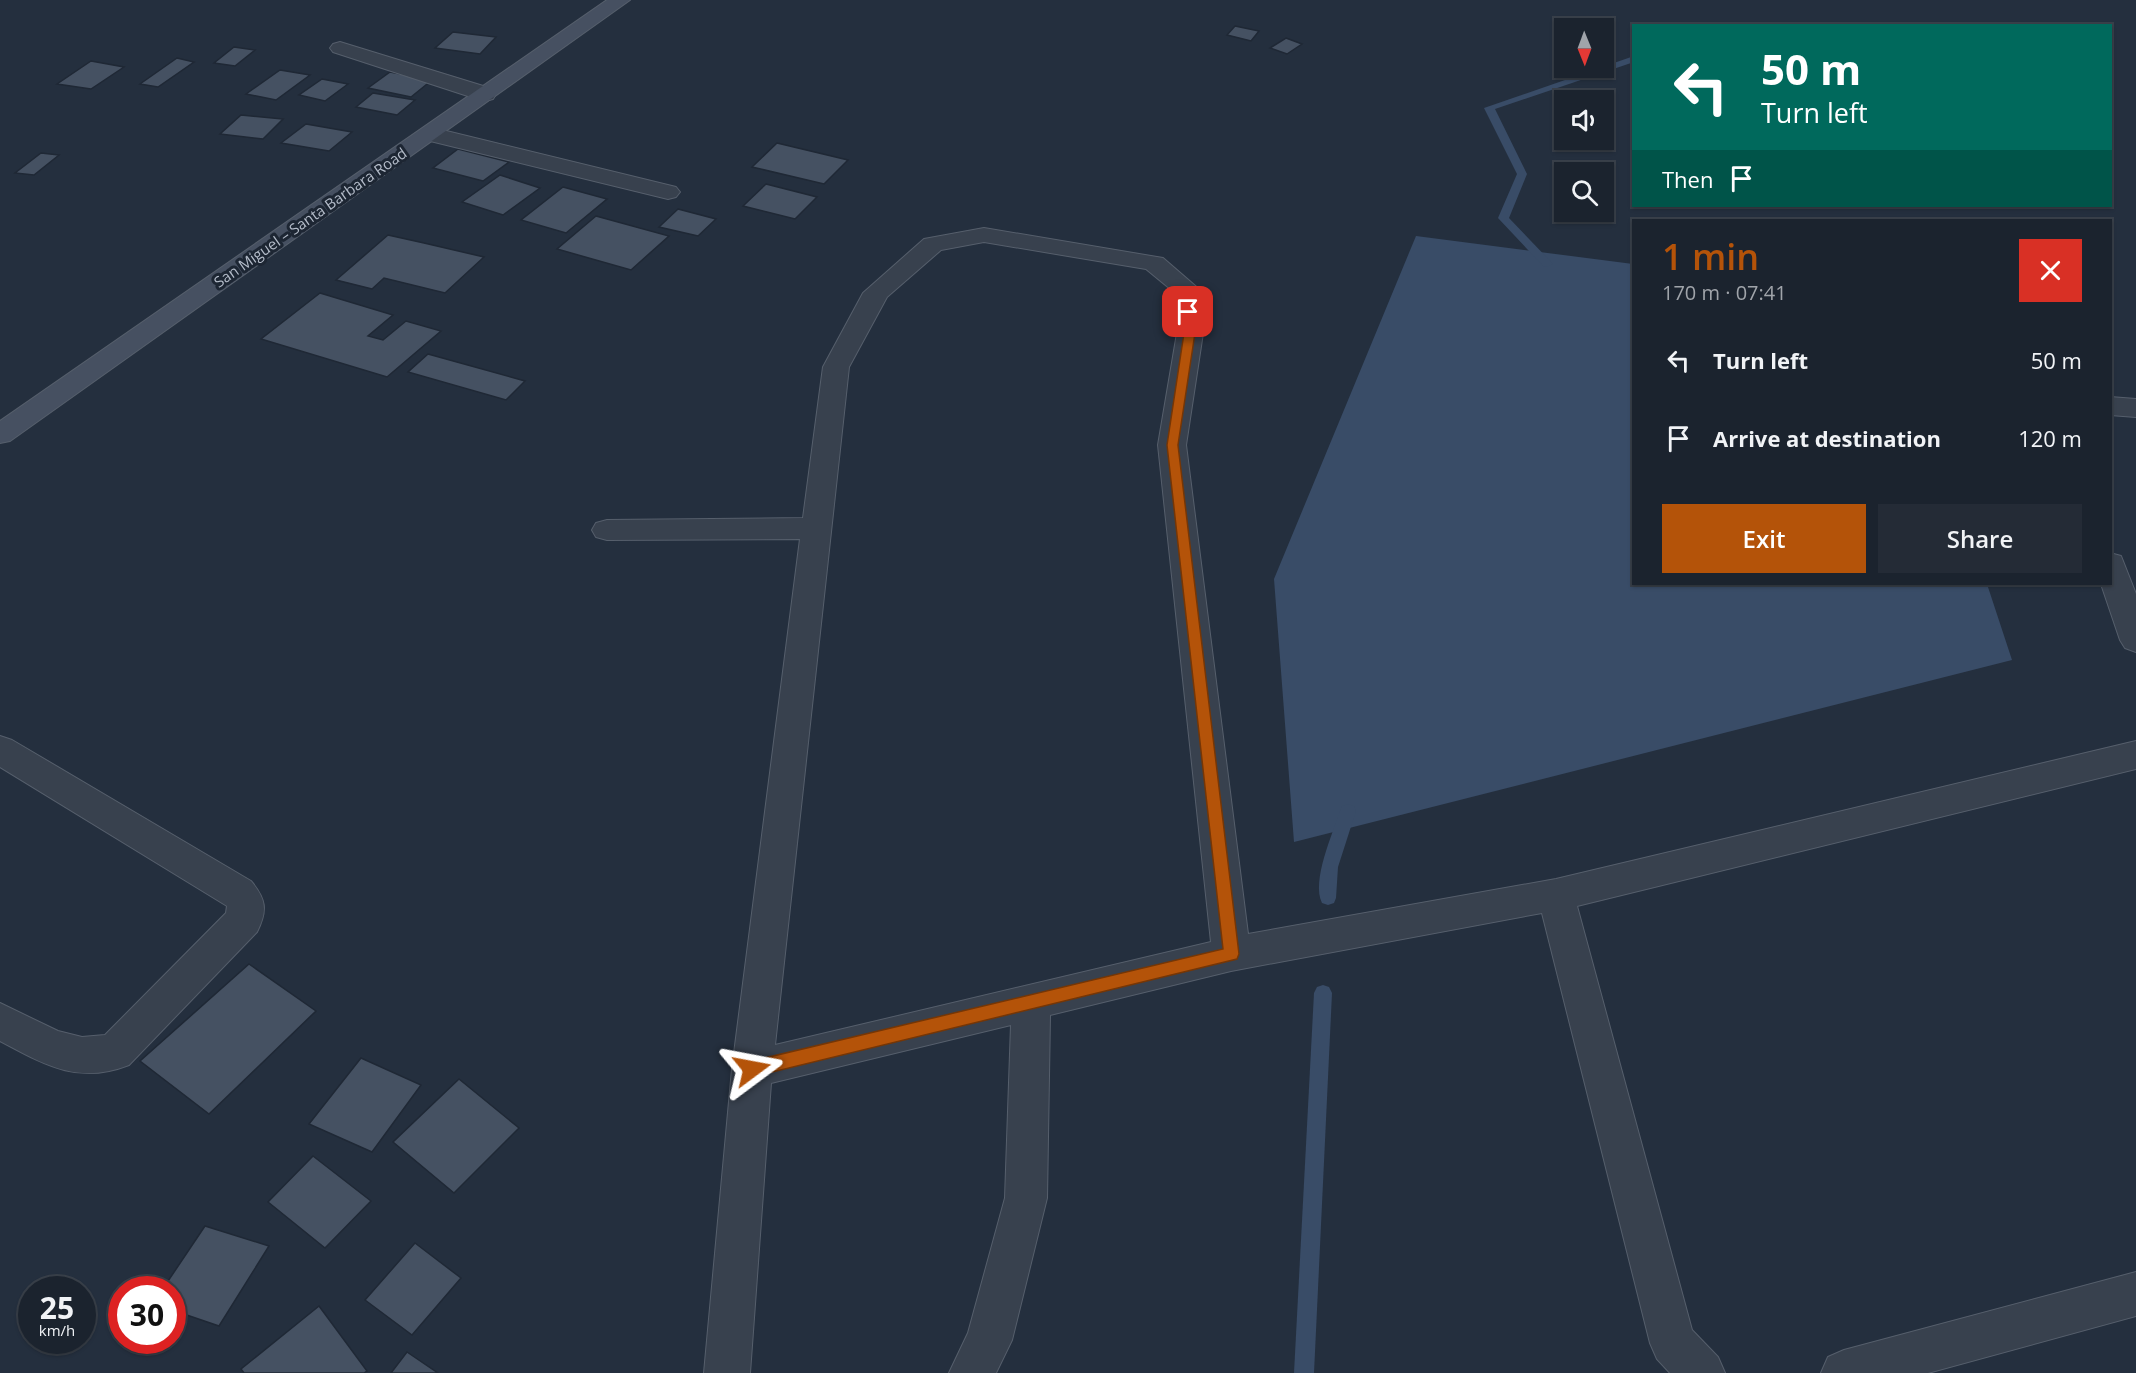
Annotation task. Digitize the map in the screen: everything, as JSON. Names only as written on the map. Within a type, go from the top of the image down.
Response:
[{"type":"main road","name":"San Miguel – Santa Barbara Road","points":[[0,434],[620,0]]},
{"type":"street","points":[[340,48],[485,94]]},
{"type":"street","points":[[430,134],[668,192]]},
{"type":"street","points":[[727,1373],[752,1069],[836,367],[876,293],[933,244],[984,235],[1154,263],[1187,290],[1190,333],[1173,445],[1231,954]]},
{"type":"street","points":[[2112,406],[2136,408]]},
{"type":"street","points":[[607,530],[818,528]]},
{"type":"street","points":[[2112,570],[2136,640]]},
{"type":"street","points":[[0,750],[238,892],[246,902],[244,920],[115,1052],[82,1056],[61,1051],[0,1022]]},
{"type":"street","points":[[752,1069],[1231,954],[1556,894],[2136,754]]},
{"type":"street","points":[[1556,894],[1673,1343],[1702,1373]]},
{"type":"street","points":[[972,1373],[989,1340],[1026,1198],[1031,1001]]},
{"type":"street","points":[[1844,1373],[2136,1294]]},
{"type":"water","points":[[1416,236],[1632,264],[1632,585],[1987,585],[2012,660],[1294,842],[1274,579]]},
{"type":"building","points":[[1235,26],[1259,31],[1251,41],[1227,35]]},
{"type":"building","points":[[453,32],[496,37],[480,54],[435,48]]},
{"type":"building","points":[[1286,38],[1302,44],[1287,54],[1270,48]]},
{"type":"building","points":[[234,47],[255,50],[235,66],[214,63]]},
{"type":"building","points":[[177,58],[194,62],[158,87],[140,84]]},
{"type":"building","points":[[91,61],[124,67],[91,89],[57,84]]},
{"type":"building","points":[[280,70],[310,75],[276,100],[246,94]]},
{"type":"building","points":[[390,72],[432,80],[411,97],[368,88]]},
{"type":"building","points":[[322,79],[348,84],[325,101],[299,95]]},
{"type":"building","points":[[373,93],[415,100],[397,115],[356,107]]},
{"type":"building","points":[[241,115],[283,119],[263,139],[220,134]]},
{"type":"building","points":[[306,124],[352,132],[329,151],[281,143]]},
{"type":"building","points":[[777,143],[848,160],[824,184],[752,167]]},
{"type":"building","points":[[458,149],[509,162],[483,181],[433,168]]},
{"type":"building","points":[[41,153],[59,155],[34,175],[15,173]]},
{"type":"building","points":[[500,175],[540,188],[503,215],[462,202]]},
{"type":"building","points":[[766,184],[817,197],[795,219],[743,206]]},
{"type":"building","points":[[563,187],[607,199],[566,233],[521,220]]},
{"type":"building","points":[[678,209],[716,219],[698,236],[659,227]]},
{"type":"building","points":[[596,216],[669,236],[631,270],[557,249]]},
{"type":"building","points":[[388,235],[484,257],[445,293],[384,278],[372,289],[336,280]]},
{"type":"building","points":[[320,293],[393,315],[368,336],[383,340],[406,321],[441,331],[387,377],[261,339]]},
{"type":"building","points":[[428,354],[525,381],[506,400],[408,372]]},
{"type":"building","points":[[249,964],[316,1011],[209,1114],[140,1061]]},
{"type":"building","points":[[361,1058],[421,1085],[372,1152],[309,1124]]},
{"type":"building","points":[[459,1079],[519,1128],[454,1193],[393,1142]]},
{"type":"building","points":[[313,1156],[371,1201],[325,1248],[268,1202]]},
{"type":"building","points":[[205,1226],[269,1246],[219,1326],[186,1315],[186,1276],[171,1276]]},
{"type":"building","points":[[415,1243],[461,1278],[412,1335],[365,1300]]},
{"type":"building","points":[[319,1306],[367,1371],[364,1373],[244,1373],[241,1369]]},
{"type":"building","points":[[407,1352],[438,1373],[391,1373]]},
{"type":"waterway","points":[[1547,264],[1503,218],[1522,174],[1489,108],[1632,60]]},
{"type":"waterway","points":[[1328,898],[1330,867],[1348,811]]},
{"type":"waterway","points":[[1304,1373],[1323,993]]},
{"type":"route","points":[[752,1069],[1231,954],[1173,445],[1190,333],[1188,312]]}]
